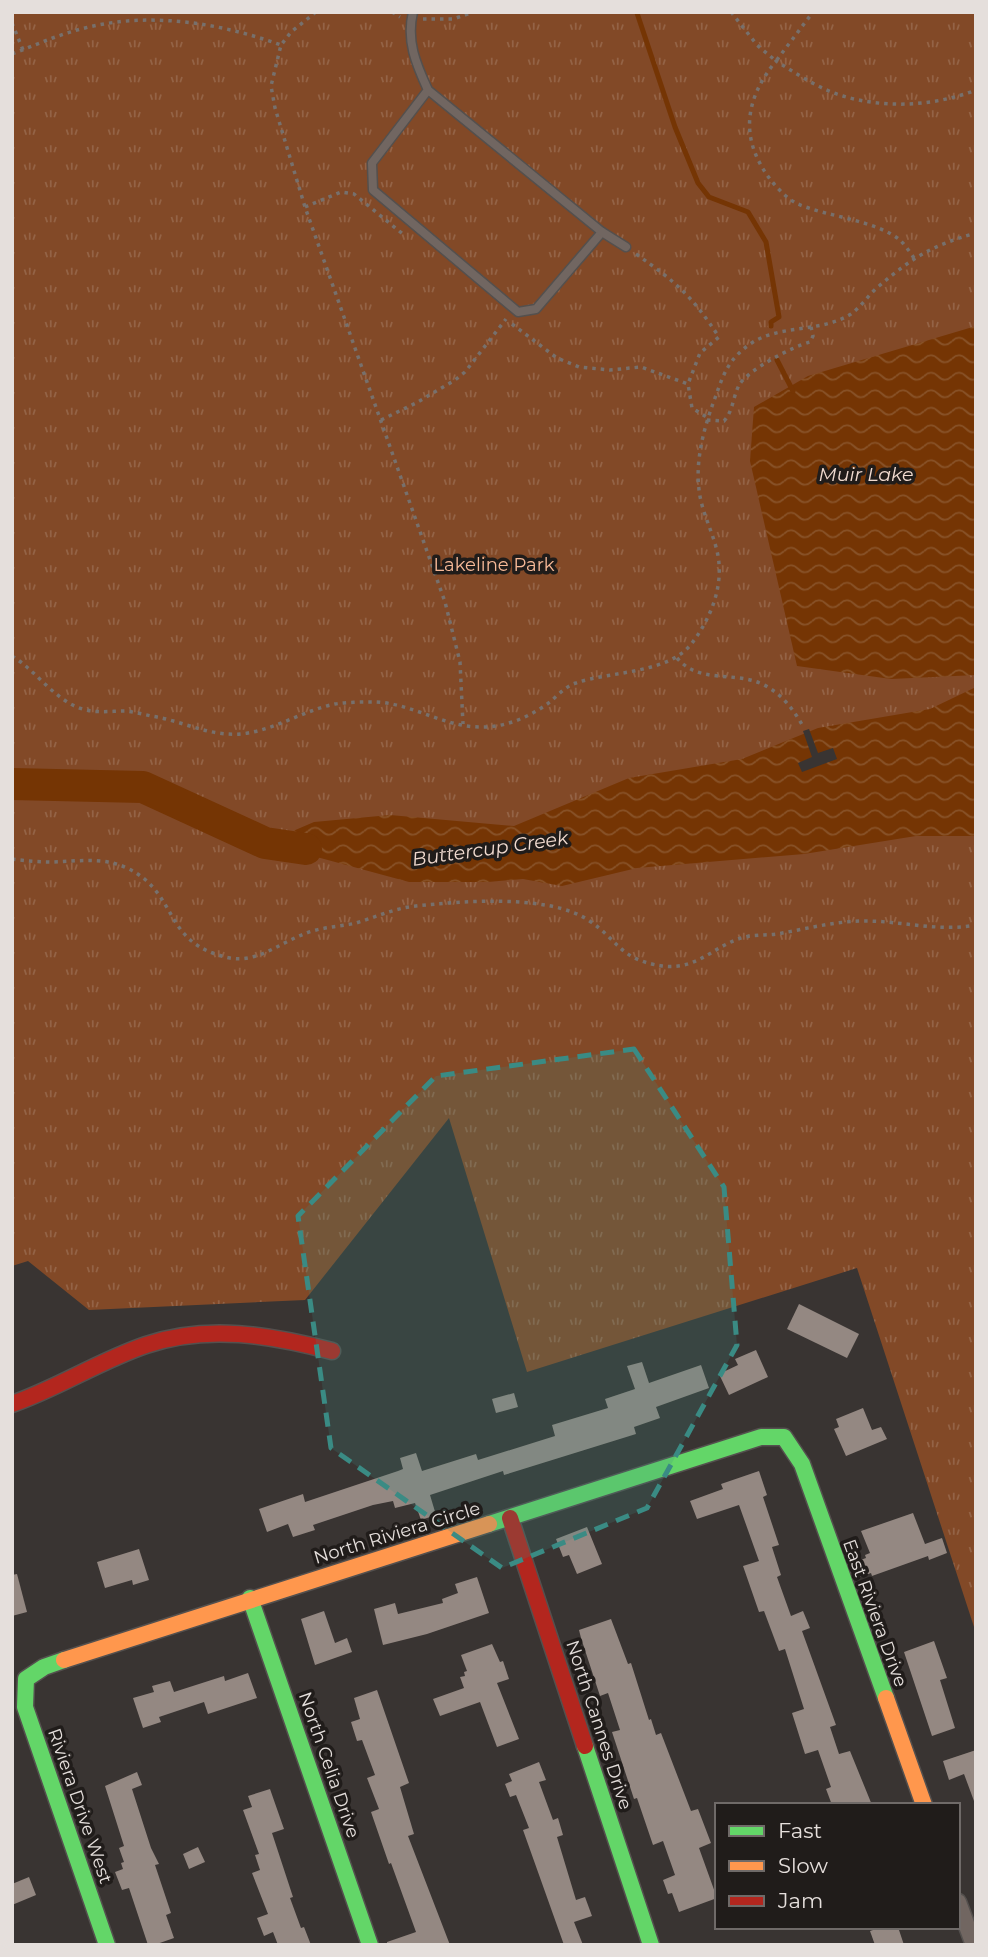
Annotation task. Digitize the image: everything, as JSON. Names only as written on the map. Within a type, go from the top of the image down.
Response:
[{"type":"street","points":[[12,1404],[38,1396],[146,1345],[191,1335],[245,1333],[295,1340],[332,1351]]},
{"type":"street","name":"North Riviera Circle","points":[[26,1679],[44,1667],[250,1598],[761,1437],[783,1437]]},
{"type":"street","name":"East Riviera Drive","points":[[783,1437],[802,1464],[923,1803]]},
{"type":"street","name":"North Cannes Drive","points":[[510,1518],[651,1945]]},
{"type":"street","name":"North Celia Drive","points":[[250,1598],[370,1945]]},
{"type":"street","name":"Riviera Drive West","points":[[26,1679],[25,1707],[107,1945]]},
{"type":"street","points":[[960,1907],[974,1945]]},
{"type":"lane","points":[[413,12],[409,33],[415,63],[428,90],[602,232],[626,247]]},
{"type":"lane","points":[[428,90],[372,163],[373,190],[518,312],[536,309],[602,232]]},
{"type":"path","points":[[316,12],[291,32],[281,45],[271,86],[275,108],[305,206],[445,602],[460,662],[463,724]]},
{"type":"path","points":[[392,12],[400,17]]},
{"type":"path","points":[[423,19],[453,19],[474,12]]},
{"type":"path","points":[[732,12],[757,45],[776,61],[808,81],[844,96],[909,105],[976,90]]},
{"type":"path","points":[[813,12],[760,81],[751,106],[750,136],[760,166],[777,188],[795,203],[866,223],[900,240],[914,257]]},
{"type":"path","points":[[12,54],[59,35],[91,26],[131,21],[180,21],[234,30],[281,45]]},
{"type":"path","points":[[12,23],[23,50]]},
{"type":"path","points":[[305,206],[341,192],[354,194],[408,238]]},
{"type":"path","points":[[12,656],[27,665],[57,693],[83,709],[126,711],[169,719],[214,733],[244,734],[268,729],[335,704],[356,702],[379,702],[415,709],[443,720],[482,727],[513,723],[546,704],[570,684],[599,675],[638,670],[677,657],[689,648],[709,620],[719,579],[718,555],[701,500],[699,473],[701,445],[707,419],[728,364],[753,342],[782,332],[837,320],[853,313],[875,289],[914,257],[943,243],[976,233]]},
{"type":"path","points":[[626,247],[676,282],[700,307],[719,337],[700,353],[688,384],[692,408],[707,419],[724,421],[743,380],[790,348],[810,342],[813,336],[811,327]]},
{"type":"path","points":[[380,420],[416,403],[465,372],[497,333],[505,318],[556,358],[579,367],[610,370],[640,367],[688,384]]},
{"type":"path","points":[[677,657],[686,669],[762,684],[782,697],[796,713],[804,728]]},
{"type":"path","points":[[12,859],[111,862],[126,867],[142,876],[157,891],[188,940],[199,948],[233,959],[250,958],[304,934],[354,923],[394,909],[494,901],[570,910],[589,920],[630,957],[664,966],[680,967],[696,962],[747,936],[862,921],[951,928],[976,925]]},
{"type":"highlighted area","points":[[634,1049],[724,1187],[737,1345],[647,1508],[502,1568],[331,1448],[298,1216],[436,1076]]},
{"type":"green space","name":"Lakeline Park","points":[[12,12],[976,12],[976,1633],[857,1268],[527,1372],[449,1118],[305,1300],[89,1310],[28,1261],[12,1266]]},
{"type":"water","name":"Muir Lake","points":[[976,326],[976,675],[891,679],[797,666],[750,461],[754,407],[808,376]]},
{"type":"water","points":[[976,687],[976,836],[916,836],[804,854],[637,868],[562,886],[523,879],[409,882],[265,843],[314,822],[390,815],[514,826],[629,778],[742,759],[818,728],[930,709]]},
{"type":"pier","points":[[809,729],[818,753],[833,748],[837,759],[802,772],[798,763],[812,757],[803,731]]},
{"type":"building","points":[[799,1304],[859,1334],[847,1358],[787,1329]]},
{"type":"building","points":[[756,1350],[768,1377],[729,1395],[719,1374],[738,1365],[735,1359]]},
{"type":"building","points":[[642,1362],[649,1383],[701,1365],[709,1388],[656,1407],[660,1418],[634,1427],[636,1434],[504,1475],[503,1471],[430,1495],[436,1515],[421,1520],[415,1503],[395,1508],[393,1501],[313,1525],[315,1530],[293,1537],[288,1524],[267,1532],[259,1509],[303,1494],[305,1502],[398,1471],[403,1469],[400,1458],[416,1453],[422,1471],[476,1454],[478,1460],[555,1436],[552,1425],[608,1408],[605,1399],[635,1389],[627,1366]]},
{"type":"building","points":[[514,1393],[518,1407],[496,1413],[492,1399]]},
{"type":"building","points":[[863,1408],[872,1430],[881,1427],[887,1439],[846,1456],[834,1429],[839,1427],[836,1419]]},
{"type":"building","points":[[759,1471],[767,1495],[763,1497],[779,1545],[772,1547],[781,1575],[777,1577],[791,1616],[803,1611],[810,1628],[802,1631],[836,1725],[830,1727],[839,1754],[850,1751],[871,1803],[831,1803],[826,1789],[831,1787],[818,1750],[805,1754],[792,1713],[804,1709],[785,1649],[779,1651],[764,1611],[759,1612],[743,1566],[759,1561],[739,1505],[697,1519],[690,1501],[723,1489],[721,1484]]},
{"type":"building","points":[[913,1513],[925,1544],[942,1538],[947,1553],[929,1560],[928,1556],[872,1576],[871,1573],[858,1578],[852,1563],[866,1558],[865,1555],[870,1553],[861,1531]]},
{"type":"building","points":[[587,1527],[602,1564],[577,1574],[569,1555],[563,1557],[556,1539]]},
{"type":"building","points":[[139,1549],[149,1580],[133,1585],[132,1580],[105,1588],[97,1562]]},
{"type":"building","points":[[17,1574],[27,1612],[12,1616],[12,1575]]},
{"type":"building","points":[[477,1577],[489,1613],[427,1634],[383,1645],[374,1609],[395,1603],[398,1614],[443,1603],[442,1599],[458,1593],[455,1584]]},
{"type":"building","points":[[324,1611],[335,1643],[347,1638],[352,1652],[315,1665],[301,1619]]},
{"type":"building","points":[[611,1619],[628,1664],[631,1663],[649,1720],[651,1719],[656,1735],[661,1733],[691,1811],[698,1809],[711,1843],[699,1848],[715,1899],[679,1912],[672,1893],[668,1894],[663,1880],[675,1875],[663,1841],[653,1845],[637,1798],[634,1799],[612,1732],[620,1730],[608,1693],[600,1696],[579,1630]]},
{"type":"building","points":[[934,1641],[947,1678],[940,1680],[955,1728],[932,1736],[904,1652]]},
{"type":"building","points":[[492,1644],[500,1662],[503,1661],[509,1679],[497,1683],[519,1739],[497,1747],[480,1702],[440,1716],[433,1699],[464,1688],[460,1677],[465,1676],[464,1672],[467,1671],[461,1655]]},
{"type":"building","points":[[248,1673],[257,1698],[208,1714],[204,1702],[159,1717],[161,1722],[143,1728],[133,1698],[154,1692],[152,1686],[170,1681],[174,1692],[224,1676],[225,1681]]},
{"type":"building","points":[[377,1690],[409,1783],[400,1787],[414,1834],[408,1836],[450,1945],[387,1945],[387,1942],[416,1932],[371,1812],[379,1809],[367,1778],[375,1775],[362,1740],[357,1741],[351,1722],[360,1719],[354,1698]]},
{"type":"building","points":[[976,1750],[974,1801],[964,1774],[949,1780],[943,1761]]},
{"type":"building","points":[[539,1762],[546,1780],[539,1782],[553,1820],[558,1818],[563,1835],[557,1837],[576,1900],[585,1897],[592,1916],[574,1922],[583,1945],[564,1945],[523,1830],[529,1828],[516,1795],[510,1797],[505,1784],[512,1781],[509,1774]]},
{"type":"building","points":[[137,1772],[142,1785],[132,1789],[151,1848],[159,1864],[155,1865],[171,1913],[166,1915],[174,1938],[154,1945],[148,1945],[129,1888],[122,1890],[115,1872],[123,1869],[121,1863],[124,1862],[119,1848],[124,1846],[105,1786]]},
{"type":"building","points":[[270,1789],[284,1829],[272,1833],[293,1897],[290,1898],[301,1928],[304,1927],[311,1945],[278,1945],[273,1932],[264,1936],[257,1918],[268,1914],[252,1873],[260,1870],[255,1855],[259,1854],[243,1810],[252,1807],[248,1796]]},
{"type":"building","points":[[198,1847],[205,1862],[189,1869],[183,1854]]},
{"type":"building","points":[[29,1877],[36,1895],[12,1905],[12,1884]]},
{"type":"building","points":[[899,1929],[904,1945],[875,1945],[870,1931]]},
{"type":"waterway","points":[[637,13],[675,127],[698,183],[709,197],[748,212],[766,242],[779,317],[771,322],[771,326]]},
{"type":"waterway","points":[[777,360],[793,391]]},
{"type":"waterway","name":"Buttercup Creek","points":[[12,784],[143,787],[265,843],[306,849]]},
{"type":"traffic: fast","points":[[489,1524],[761,1437],[784,1437],[802,1464],[886,1698]]},
{"type":"traffic: fast","points":[[250,1598],[370,1945]]},
{"type":"traffic: fast","points":[[64,1660],[44,1667],[26,1679],[25,1707],[107,1945]]},
{"type":"traffic: fast","points":[[585,1746],[651,1945]]},
{"type":"traffic: slow","points":[[64,1660],[489,1524]]},
{"type":"traffic: slow","points":[[886,1698],[923,1803]]},
{"type":"traffic: jam","points":[[12,1404],[129,1351],[192,1335],[239,1334],[286,1340],[332,1351]]},
{"type":"traffic: jam","points":[[510,1518],[585,1746]]}]
